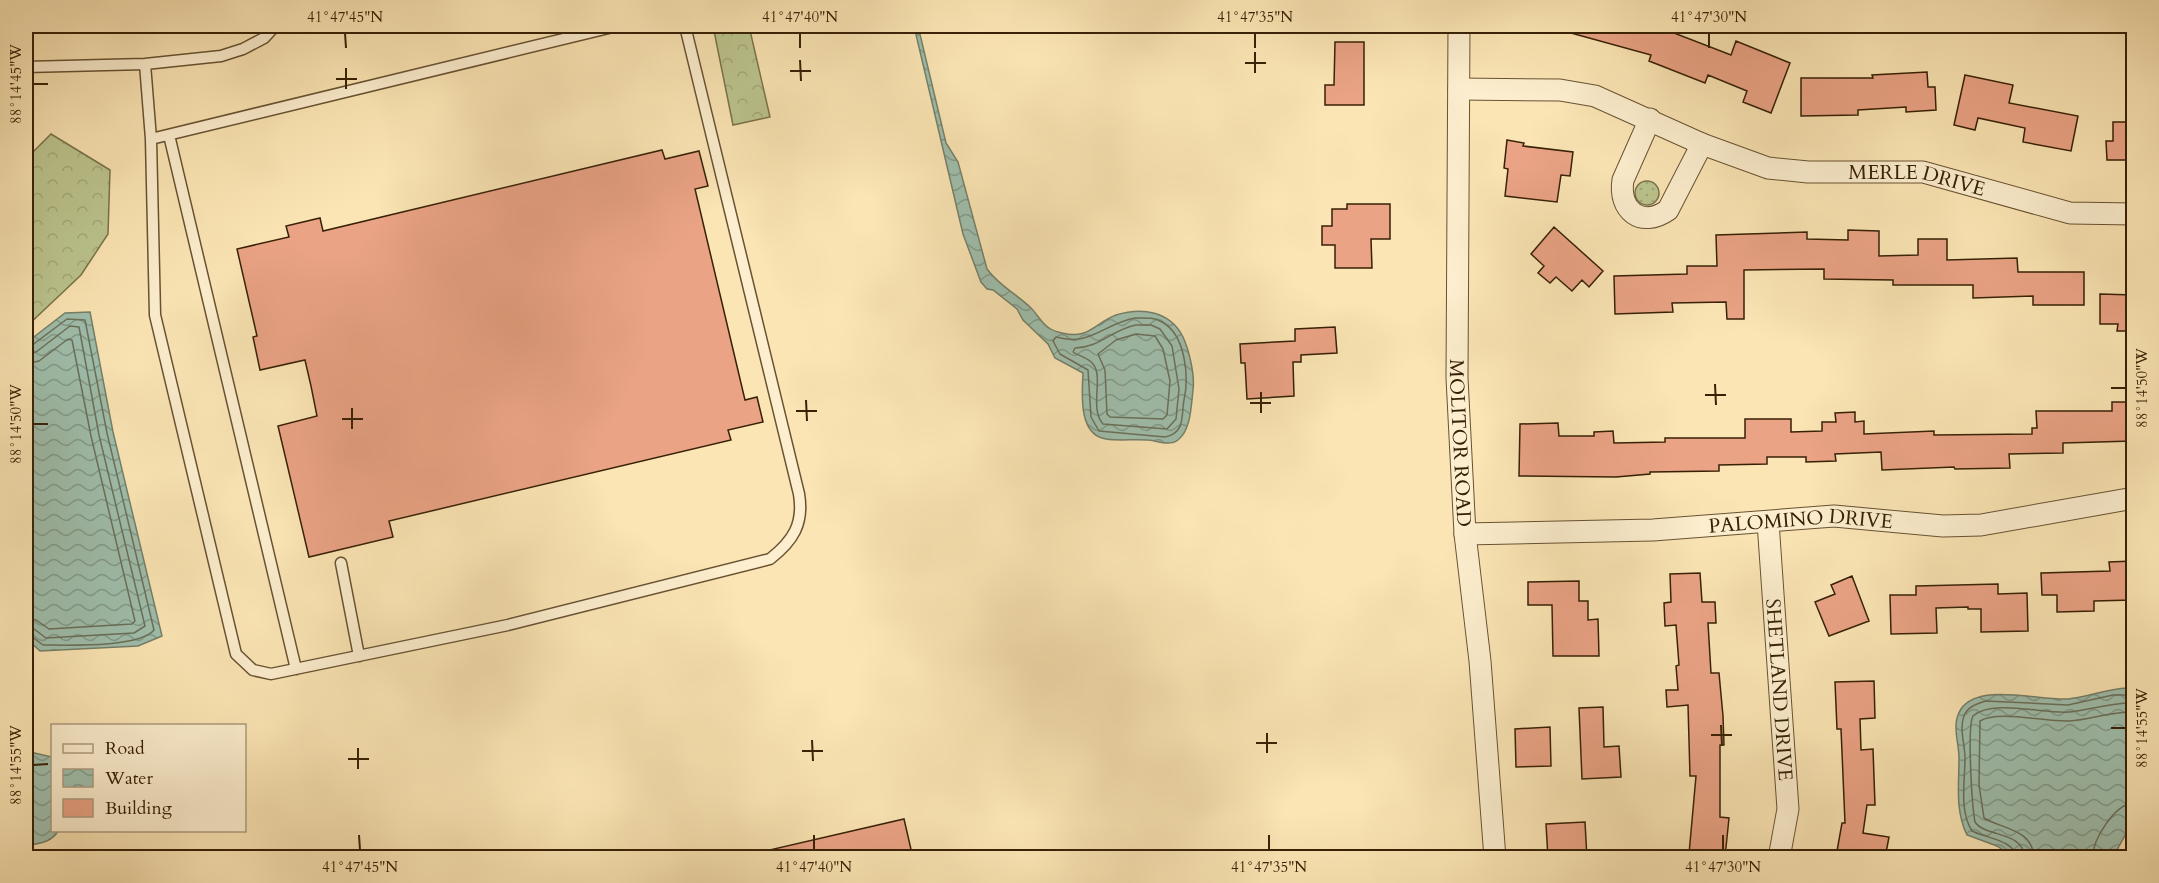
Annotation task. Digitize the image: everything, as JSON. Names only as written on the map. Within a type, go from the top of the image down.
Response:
[{"type":"street","name":"MOLITOR ROAD","points":[[1460,26],[1457,378],[1465,534],[1480,661],[1495,858]]},
{"type":"street","name":"MERLE DRIVE","points":[[1459,89],[1575,92],[1595,96],[1702,144],[1768,168],[1808,172],[1923,172],[2070,213],[2133,214]]},
{"type":"street","points":[[1650,119],[1623,180],[1623,201],[1637,216],[1647,219],[1659,216],[1668,210],[1702,144]]},
{"type":"street","name":"PALOMINO DRIVE","points":[[1465,534],[1653,530],[1834,516],[1943,526],[1981,525],[2133,498]]},
{"type":"street","name":"SHETLAND DRIVE","points":[[1768,522],[1788,809],[1779,858]]},
{"type":"lane","points":[[26,67],[145,63],[220,56],[243,49],[264,38],[275,26]]},
{"type":"lane","points":[[151,139],[617,26]]},
{"type":"lane","points":[[145,63],[151,139],[155,315],[236,654],[252,670],[271,674],[508,625],[770,559],[788,545],[795,533],[802,511],[799,494],[685,26]]},
{"type":"lane","points":[[169,135],[296,669]]},
{"type":"lane","points":[[341,563],[359,656]]},
{"type":"green space","points":[[713,26],[749,26],[770,117],[733,125]]},
{"type":"green space","points":[[51,134],[110,170],[108,234],[81,275],[26,327],[26,159]]},
{"type":"green space","points":[[1647,181],[1656,184],[1659,193],[1656,202],[1647,205],[1638,202],[1635,193],[1638,184]]},
{"type":"water","points":[[914,26],[918,26],[946,143],[958,162],[987,269],[1026,303],[1046,326],[1057,332],[1078,334],[1091,330],[1116,315],[1136,311],[1154,313],[1171,321],[1185,342],[1193,377],[1190,417],[1186,430],[1178,440],[1167,443],[1147,440],[1111,440],[1097,436],[1086,422],[1082,402],[1083,373],[1055,358],[1048,344],[1023,320],[1017,309],[993,290],[987,289],[981,282],[963,234]]},
{"type":"water","points":[[90,312],[113,432],[162,636],[138,646],[40,651],[26,638],[26,343],[65,313]]},
{"type":"water","points":[[2127,688],[2133,690],[2133,821],[2113,857],[2013,857],[1997,846],[1967,835],[1959,807],[1958,787],[1959,758],[1956,721],[1961,709],[1970,701],[1981,696],[1995,694],[2068,699]]},
{"type":"water","points":[[26,751],[51,757],[51,832],[57,832],[48,840],[26,846]]},
{"type":"building","points":[[1561,26],[1656,26],[1731,55],[1736,41],[1790,63],[1771,113],[1743,102],[1747,91],[1708,75],[1705,83],[1649,61],[1651,55],[1560,30]]},
{"type":"building","points":[[1335,42],[1364,42],[1364,105],[1325,105],[1325,85],[1334,85]]},
{"type":"building","points":[[1927,72],[1928,87],[1935,87],[1936,110],[1906,112],[1906,107],[1858,110],[1858,115],[1801,116],[1801,78],[1873,78],[1872,75]]},
{"type":"building","points":[[1965,75],[2013,85],[2009,103],[2078,116],[2071,151],[2023,142],[2025,128],[1978,118],[1975,130],[1954,125]]},
{"type":"building","points":[[2113,122],[2133,122],[2132,160],[2107,160],[2106,141],[2113,141]]},
{"type":"building","points":[[1507,140],[1524,143],[1523,146],[1573,152],[1570,176],[1561,175],[1557,202],[1505,196],[1508,169],[1504,168]]},
{"type":"building","points":[[662,150],[665,159],[699,151],[708,186],[695,189],[745,400],[757,397],[763,422],[728,430],[731,440],[389,521],[393,537],[309,557],[278,426],[317,416],[305,360],[260,370],[253,337],[257,336],[237,249],[289,237],[286,226],[320,218],[323,231]]},
{"type":"building","points":[[1347,204],[1390,204],[1390,239],[1371,239],[1372,268],[1335,268],[1335,245],[1322,245],[1322,226],[1332,226],[1332,209],[1347,209]]},
{"type":"building","points":[[1554,227],[1603,271],[1589,287],[1582,280],[1572,291],[1556,277],[1550,283],[1538,273],[1544,266],[1531,254]]},
{"type":"building","points":[[1848,230],[1879,231],[1879,256],[1918,255],[1918,239],[1947,239],[1947,260],[2017,258],[2018,272],[2084,272],[2084,305],[2033,305],[2033,296],[1973,298],[1973,285],[1893,285],[1893,280],[1824,279],[1824,269],[1744,270],[1744,319],[1727,319],[1726,302],[1672,303],[1673,312],[1615,314],[1614,276],[1687,274],[1687,266],[1717,266],[1716,235],[1807,232],[1807,239],[1848,240]]},
{"type":"building","points":[[2100,294],[2133,295],[2132,331],[2117,331],[2118,324],[2100,324]]},
{"type":"building","points":[[1335,327],[1337,353],[1301,355],[1301,362],[1293,362],[1294,396],[1247,399],[1245,363],[1241,363],[1240,344],[1295,341],[1295,329]]},
{"type":"building","points":[[2112,402],[2133,402],[2133,441],[2063,443],[2063,453],[2009,454],[2010,468],[1955,469],[1954,467],[1882,470],[1881,452],[1835,454],[1836,461],[1806,462],[1806,457],[1767,457],[1767,464],[1719,465],[1719,471],[1650,472],[1650,474],[1616,477],[1519,476],[1520,424],[1558,423],[1559,436],[1594,436],[1594,432],[1613,431],[1614,443],[1665,442],[1665,438],[1745,438],[1745,419],[1791,419],[1791,432],[1822,431],[1822,422],[1836,422],[1835,413],[1855,412],[1855,422],[1864,421],[1864,434],[1934,431],[1934,435],[2032,434],[2032,428],[2037,428],[2036,411],[2112,411]]},
{"type":"building","points":[[2133,561],[2133,600],[2094,601],[2094,611],[2057,612],[2057,595],[2042,595],[2041,573],[2110,571],[2109,562]]},
{"type":"building","points":[[1700,573],[1702,602],[1715,602],[1716,623],[1708,623],[1711,673],[1719,673],[1723,716],[1724,745],[1720,745],[1720,817],[1729,818],[1725,857],[1689,854],[1696,776],[1690,776],[1688,705],[1667,707],[1666,690],[1678,690],[1676,666],[1679,665],[1676,625],[1665,626],[1664,603],[1671,602],[1670,574]]},
{"type":"building","points":[[1852,576],[1869,621],[1829,636],[1815,602],[1835,594],[1831,585]]},
{"type":"building","points":[[1579,581],[1579,601],[1588,601],[1588,620],[1598,619],[1599,656],[1553,656],[1552,605],[1528,605],[1528,582]]},
{"type":"building","points":[[1998,584],[1998,594],[2027,593],[2028,631],[1981,632],[1981,609],[1968,609],[1968,607],[1936,608],[1937,633],[1891,634],[1890,595],[1916,595],[1916,586]]},
{"type":"building","points":[[1874,681],[1875,718],[1860,719],[1861,750],[1873,749],[1875,805],[1867,805],[1863,833],[1889,837],[1885,858],[1843,858],[1843,852],[1837,851],[1842,823],[1845,823],[1841,729],[1837,729],[1835,682]]},
{"type":"building","points":[[1603,707],[1604,747],[1619,746],[1621,777],[1582,779],[1579,708]]},
{"type":"building","points":[[1550,727],[1551,766],[1516,767],[1515,729]]},
{"type":"building","points":[[904,819],[913,858],[765,858],[765,851]]},
{"type":"building","points":[[1585,822],[1587,858],[1548,858],[1546,824]]}]
